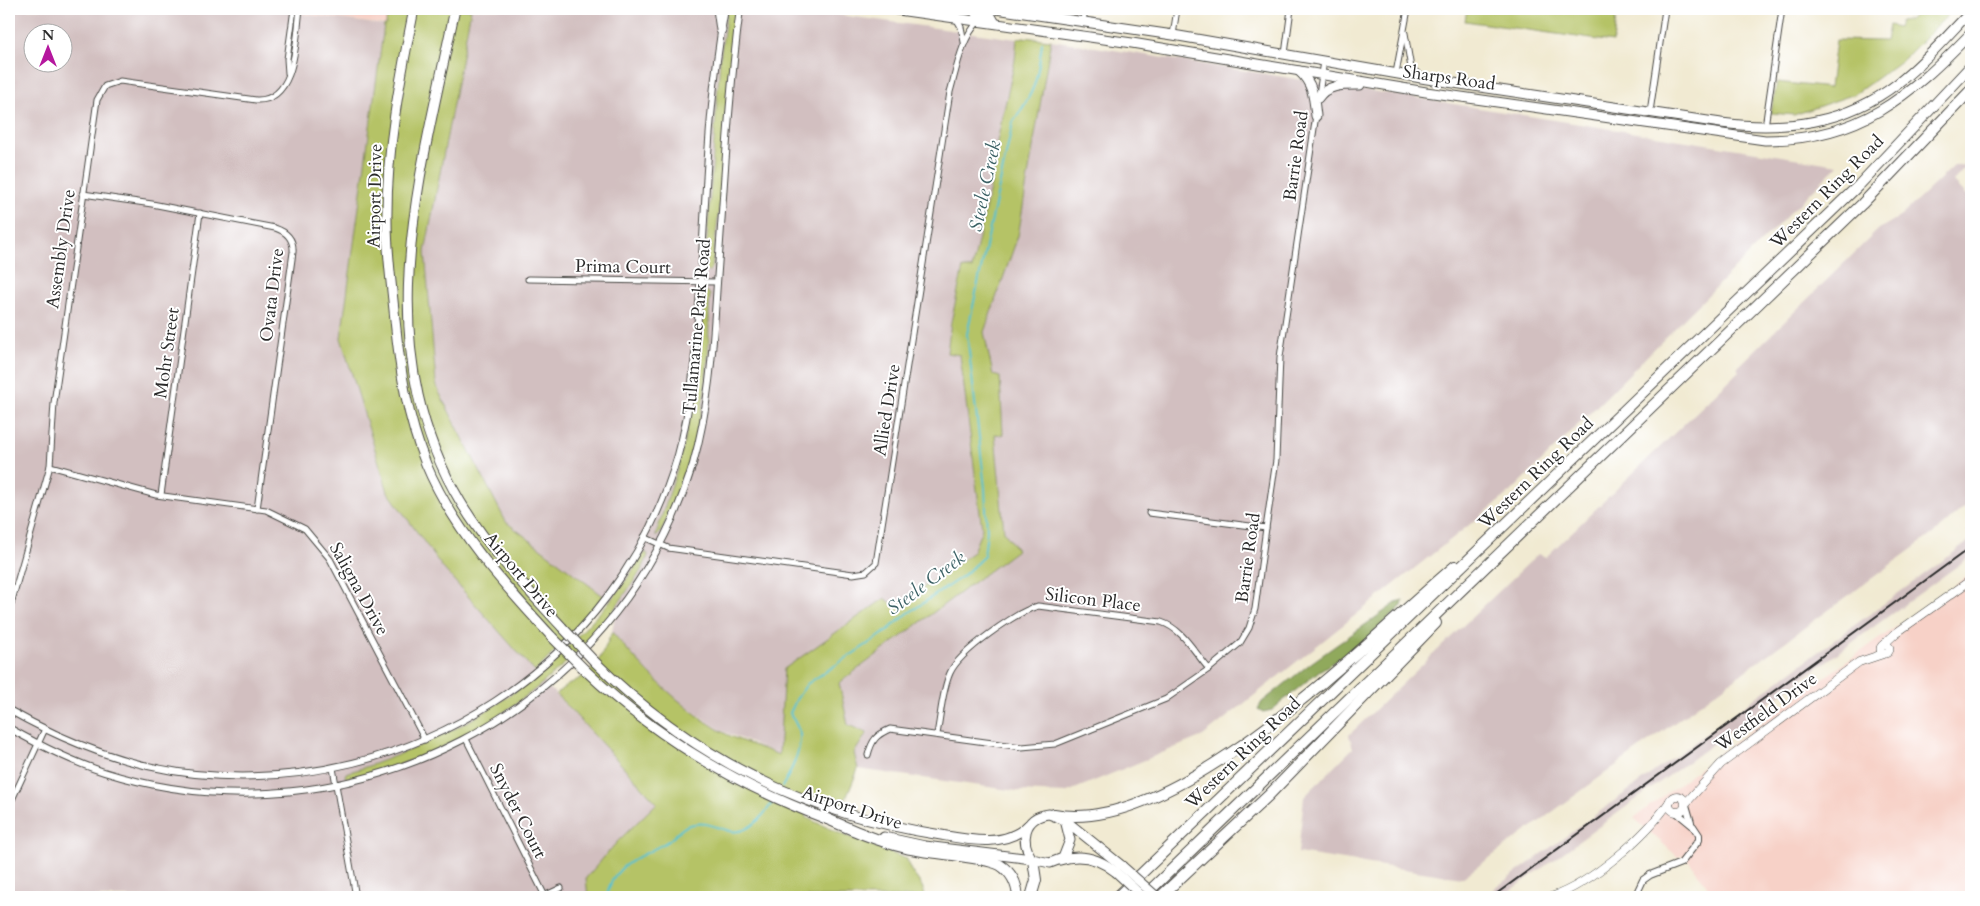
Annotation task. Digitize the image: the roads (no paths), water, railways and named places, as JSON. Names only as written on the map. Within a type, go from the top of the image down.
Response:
[{"type":"highway","name":"Western Ring Road","points":[[1116,897],[1858,185],[1971,66]]},
{"type":"highway","name":"Western Ring Road","points":[[1143,897],[1862,204],[1942,123],[1971,90]]},
{"type":"highway","points":[[1942,123],[1960,110],[1971,98]]},
{"type":"highway","points":[[1054,814],[1078,817],[1109,813],[1174,786],[1221,758],[1254,736],[1339,669],[1422,594],[1524,507]]},
{"type":"highway","points":[[1158,897],[1312,752],[1414,648],[1507,547]]},
{"type":"highway","points":[[823,817],[861,834],[905,848],[996,864],[1010,874],[1016,886],[1018,897]]},
{"type":"highway","points":[[1031,897],[1036,880],[1033,860]]},
{"type":"main road","name":"Airport Drive","points":[[414,9],[390,149],[387,223],[398,355],[405,397],[427,465],[456,520],[481,556],[552,637],[585,670],[623,703],[698,758],[813,809],[900,828],[980,840],[1005,838],[1019,833],[1028,825]]},
{"type":"main road","name":"Airport Drive","points":[[456,9],[430,125],[411,234],[407,280],[412,370],[431,441],[459,499],[508,569],[562,627],[594,661],[641,705],[671,728],[750,781]]},
{"type":"main road","points":[[718,9],[720,30]]},
{"type":"main road","name":"Sharps Road","points":[[891,9],[1132,43],[1426,92],[1765,140],[1789,140],[1815,136],[1879,112],[1925,80],[1971,33]]},
{"type":"main road","points":[[972,9],[977,14],[991,16],[995,23]]},
{"type":"main road","name":"Sharps Road","points":[[996,9],[1173,35],[1427,79],[1721,123],[1765,127],[1813,122],[1838,115],[1873,100],[1915,68],[1971,11]]},
{"type":"main road","points":[[1132,43],[1133,29]]},
{"type":"main road","points":[[1298,70],[1311,86],[1316,116]]},
{"type":"main road","points":[[1396,73],[1400,79],[1426,92]]},
{"type":"main road","points":[[1318,98],[1324,91],[1336,86],[1385,85]]},
{"type":"main road","points":[[1873,100],[1879,112]]},
{"type":"main road","name":"Westfield Drive","points":[[1686,804],[1694,791],[1721,764],[1860,662],[1869,653],[1884,649],[1896,632],[1905,629],[1971,580]]},
{"type":"main road","points":[[1551,897],[1583,882],[1661,815],[1673,798],[1694,791]]},
{"type":"main road","points":[[1661,815],[1681,811],[1686,804],[1683,798],[1673,798]]},
{"type":"main road","points":[[1673,798],[1670,807],[1675,812]]},
{"type":"main road","name":"Airport Drive","points":[[813,809],[823,817],[864,832],[905,842],[1033,860]]},
{"type":"main road","points":[[1143,897],[1119,869],[1099,861],[1076,857],[1044,862],[1033,860],[1025,842],[1028,825],[1038,816],[1054,814],[1065,820],[1119,869],[1158,897]]},
{"type":"main road","points":[[1058,861],[1064,855],[1070,843],[1069,830],[1065,820]]},
{"type":"street","points":[[288,76],[287,59],[294,9]]},
{"type":"street","name":"Assembly Drive","points":[[9,611],[50,466],[54,403],[83,194],[97,100],[100,92],[109,83],[120,81],[261,100],[274,97],[281,91],[293,60],[300,9]]},
{"type":"street","name":"Tullamarine Park Road","points":[[9,710],[45,730],[117,758],[193,774],[262,777],[333,768],[377,758],[425,740],[487,707],[528,678],[555,655],[606,598],[644,537],[671,476],[685,424],[692,383],[701,282],[715,73],[720,30],[725,9]]},
{"type":"street","name":"Tullamarine Park Road","points":[[9,728],[72,761],[105,772],[156,785],[194,791],[267,794],[336,785],[398,769],[466,739],[534,695],[590,643],[622,605],[659,545],[687,481],[704,418],[710,380],[733,66],[741,9]]},
{"type":"street","points":[[1083,22],[1085,9]]},
{"type":"street","points":[[1173,35],[1177,9]]},
{"type":"street","points":[[1284,54],[1291,9]]},
{"type":"street","points":[[1396,73],[1408,9]]},
{"type":"street","points":[[1650,112],[1664,9]]},
{"type":"street","points":[[1765,127],[1782,9]]},
{"type":"street","points":[[1904,10],[1913,9]]},
{"type":"street","points":[[956,18],[961,27],[964,42]]},
{"type":"street","name":"Allied Drive","points":[[644,537],[659,545],[857,574],[870,569],[876,562],[880,548],[949,98],[964,42],[971,29],[979,21]]},
{"type":"street","points":[[1405,30],[1411,68],[1427,79]]},
{"type":"street","name":"Barrie Road","points":[[868,755],[871,743],[877,734],[890,729],[1022,747],[1055,744],[1166,700],[1209,669],[1240,643],[1250,628],[1255,610],[1276,460],[1280,357],[1324,61]]},
{"type":"street","name":"Ovata Drive","points":[[83,194],[280,230],[288,235],[292,242],[293,252],[257,508]]},
{"type":"street","name":"Mohr Street","points":[[161,495],[200,214]]},
{"type":"street","name":"Prima Court","points":[[528,279],[717,282]]},
{"type":"street","name":"Saligna Drive","points":[[50,466],[161,495],[257,508],[272,512],[304,529],[325,552],[425,740]]},
{"type":"street","points":[[1149,513],[1266,528]]},
{"type":"street","name":"Silicon Place","points":[[937,734],[945,688],[950,672],[960,657],[1023,610],[1038,606],[1141,619],[1172,626],[1180,632],[1209,669]]},
{"type":"street","points":[[9,806],[45,730]]},
{"type":"street","name":"Snyder Court","points":[[466,739],[544,896],[561,888]]},
{"type":"street","points":[[333,768],[356,897]]},
{"type":"street","points":[[1636,896],[1646,878],[1679,864],[1686,858],[1699,838],[1692,826],[1686,804]]},
{"type":"street","points":[[1675,812],[1692,826]]},
{"type":"waterway","name":"Steele Creek","points":[[782,787],[794,762],[800,741],[798,729],[790,713],[797,698],[807,684],[883,634],[907,614],[963,576],[984,556],[987,531],[985,488],[967,334],[1013,122],[1027,101],[1034,85],[1039,67],[1042,43]]},
{"type":"waterway","name":"Steele Creek","points":[[606,897],[610,885],[622,868],[668,841],[686,826],[700,823],[730,831],[744,830],[756,822],[774,800]]},
{"type":"railway","points":[[1492,897],[1971,547]]}]
